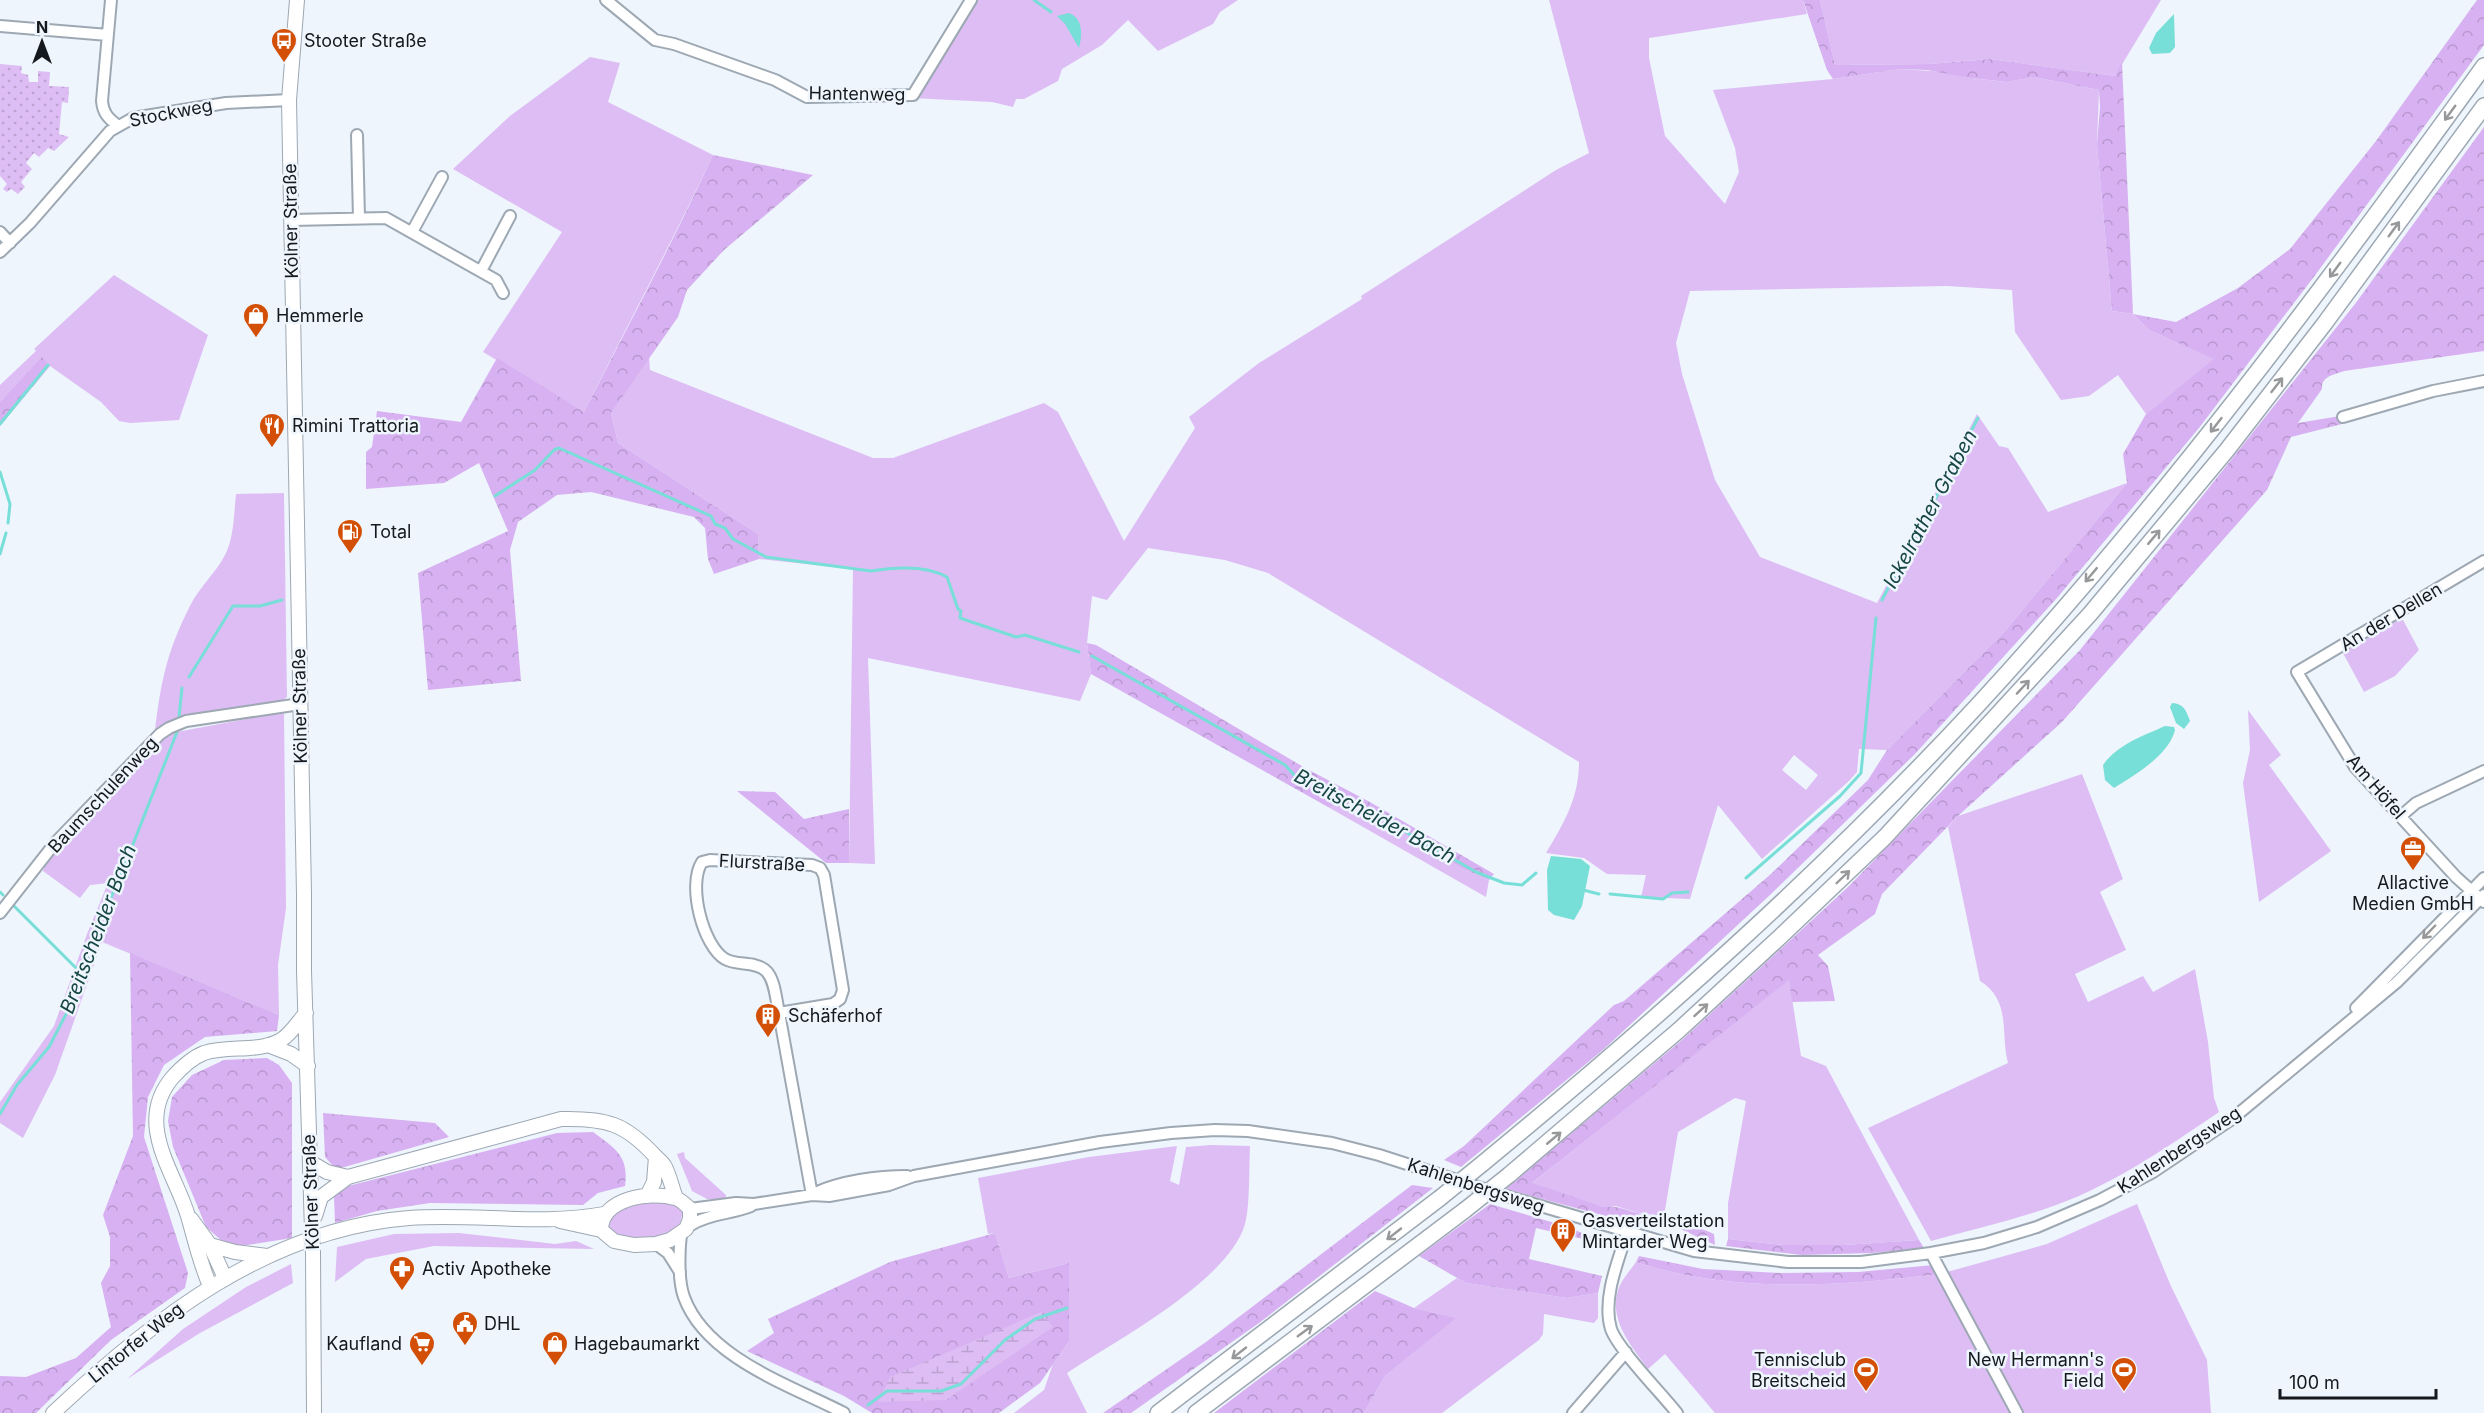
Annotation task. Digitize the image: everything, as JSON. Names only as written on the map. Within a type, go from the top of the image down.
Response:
[{"type":"highway","points":[[1158,1413],[1482,1164],[1664,1011],[1758,925],[1868,818],[1976,707],[2068,603],[2209,435],[2305,311],[2484,66]]},
{"type":"highway","points":[[1196,1413],[1509,1175],[1679,1030],[1885,837],[2090,614],[2227,450],[2325,323],[2484,106]]},
{"type":"main road","name":"Kölner Straße","points":[[297,0],[289,100],[306,1013],[313,1254],[314,1413]]},
{"type":"main road","points":[[210,1286],[195,1249],[188,1215],[159,1145],[156,1124],[160,1101],[169,1082],[181,1068],[201,1054],[222,1048],[268,1045],[289,1034],[306,1013]]},
{"type":"main road","points":[[268,1045],[291,1054],[308,1066]]},
{"type":"main road","points":[[312,1230],[321,1197],[348,1177],[561,1119],[587,1119],[615,1125],[645,1143],[664,1165],[676,1198],[690,1209],[685,1230]]},
{"type":"main road","points":[[647,1196],[654,1182],[656,1157]]},
{"type":"main road","points":[[310,1162],[327,1172],[348,1177]]},
{"type":"main road","name":"Kahlenbergsweg","points":[[558,1221],[604,1214],[618,1204],[647,1196],[676,1198]]},
{"type":"main road","points":[[602,1230],[604,1214]]},
{"type":"main road","points":[[188,1215],[210,1245],[225,1278]]},
{"type":"main road","name":"Kahlenbergsweg","points":[[225,1278],[267,1256],[330,1233],[407,1218],[449,1216],[558,1221],[602,1230],[614,1242],[626,1244],[656,1244],[685,1230]]},
{"type":"main road","points":[[210,1245],[235,1252],[267,1256]]},
{"type":"main road","name":"Lintorfer Weg","points":[[53,1413],[123,1350],[210,1286],[225,1278]]},
{"type":"street","points":[[111,0],[103,110],[107,117],[117,125]]},
{"type":"street","name":"Hantenweg","points":[[606,0],[655,40],[674,44],[775,80],[807,97],[913,95],[971,0]]},
{"type":"street","points":[[0,26],[108,35]]},
{"type":"street","name":"Stockweg","points":[[0,252],[117,125],[133,118],[210,105],[289,100]]},
{"type":"street","points":[[357,135],[359,218]]},
{"type":"street","points":[[412,232],[442,177]]},
{"type":"street","points":[[481,271],[510,216]]},
{"type":"street","points":[[291,220],[386,218],[496,280],[503,293]]},
{"type":"street","points":[[0,232],[10,243]]},
{"type":"street","points":[[2343,417],[2433,391],[2484,381]]},
{"type":"street","name":"An der Dellen","points":[[2297,672],[2484,561]]},
{"type":"street","name":"Am Höfel","points":[[2297,672],[2355,767],[2470,890],[2483,898]]},
{"type":"street","name":"Baumschulenweg","points":[[0,913],[55,843],[160,734],[186,722],[300,704]]},
{"type":"street","points":[[2401,816],[2416,803],[2484,771]]},
{"type":"street","name":"Flurstraße","points":[[779,1013],[833,1004],[840,999],[843,990],[824,875],[820,868],[812,865],[710,860],[702,862],[697,870],[695,897],[700,916],[717,953],[728,961],[759,966],[767,971],[771,981],[779,1013],[812,1194]]},
{"type":"street","name":"Kahlenbergsweg","points":[[2334,1033],[2376,986],[2484,878]]},
{"type":"street","name":"Kahlenbergsweg","points":[[690,1209],[736,1203],[754,1204],[812,1194],[829,1187],[887,1176],[914,1176],[1100,1143],[1171,1133],[1215,1130],[1248,1131],[1332,1143],[1379,1155],[1627,1233],[1694,1251],[1788,1262],[1861,1262],[1931,1254],[1984,1243],[2037,1227],[2100,1200],[2153,1172],[2232,1119],[2397,982],[2483,898]]},
{"type":"street","name":"Kahlenbergsweg","points":[[685,1230],[704,1218],[737,1212],[754,1204]]},
{"type":"street","points":[[685,1230],[680,1272],[684,1297],[694,1316],[709,1335],[731,1354],[760,1372],[844,1413]]},
{"type":"street","points":[[1627,1233],[1614,1276],[1609,1311],[1611,1329],[1626,1352],[1677,1413]]},
{"type":"street","points":[[656,1244],[668,1253],[680,1272]]},
{"type":"street","points":[[1931,1254],[2017,1413]]},
{"type":"street","points":[[1573,1413],[1626,1352]]},
{"type":"green space","points":[[976,0],[1238,0],[1220,12],[1213,24],[1158,51],[1128,20],[1102,45],[1062,69],[1058,81],[1024,99],[1016,99],[1013,107],[992,102],[911,98]]},
{"type":"green space","points":[[1549,0],[1803,0],[1807,14],[1649,38],[1649,58],[1665,136],[1725,204],[1739,172],[1735,148],[1713,90],[1833,79],[1900,69],[1945,72],[2006,82],[2034,77],[2099,90],[2097,145],[2112,311],[2133,314],[2149,330],[2215,359],[2146,414],[2118,375],[2089,396],[2061,400],[2015,332],[2012,290],[1947,286],[1690,291],[1676,343],[1682,374],[1715,480],[1760,557],[1877,603],[1977,414],[1999,446],[2008,448],[2048,512],[2127,483],[2006,630],[1887,750],[1859,749],[1857,772],[1762,859],[1718,805],[1690,899],[1641,897],[1646,875],[1607,874],[1584,858],[1546,853],[1573,799],[1579,762],[1268,573],[1225,560],[1148,548],[1107,600],[1092,596],[1087,643],[1091,674],[1080,701],[868,658],[875,864],[849,863],[853,569],[759,559],[758,534],[618,443],[611,413],[649,356],[650,370],[873,458],[893,458],[1044,403],[1058,412],[1124,541],[1195,428],[1189,417],[1259,363],[1362,299],[1361,296],[1556,170],[1589,153]],"holes":[[[1794,755],[1818,775],[1806,790],[1782,770]]]},
{"type":"green space","points":[[1803,0],[1820,0],[1835,65],[1929,64],[1990,59],[2115,76],[2122,62],[2133,314],[2112,311],[2097,145],[2099,90],[2034,77],[2007,82],[1927,70],[1900,69],[1833,79],[1827,70]]},
{"type":"green space","points":[[1820,0],[2161,0],[2115,76],[1990,59],[1929,64],[1835,65]]},
{"type":"green space","points":[[2477,0],[2484,0],[2484,45],[2316,274],[2199,428],[2057,598],[1914,755],[1771,894],[1604,1049],[1461,1167],[1444,1160],[1464,1146],[1614,1005],[1624,1001],[1772,873],[1868,780],[1887,750],[2006,630],[2127,483],[2123,454],[2146,414],[2214,359],[2149,330],[2133,314],[2176,322],[2238,288],[2290,249],[2376,141]]},
{"type":"green space","points":[[590,57],[620,63],[608,102],[713,155],[584,412],[483,352],[562,232],[453,169],[510,116]]},
{"type":"green space","points":[[0,64],[22,66],[21,73],[28,75],[29,82],[38,82],[38,71],[50,72],[49,86],[69,87],[68,103],[62,102],[59,134],[69,137],[54,151],[48,148],[39,157],[34,153],[26,163],[32,169],[21,182],[25,187],[18,194],[11,189],[7,192],[3,189],[7,184],[0,176]]},
{"type":"green space","points":[[2484,127],[2484,351],[2344,371],[2326,379],[2322,389],[2298,423],[2340,416],[2342,424],[2291,437],[2267,490],[2062,722],[1958,816],[1882,894],[1875,914],[1818,955],[1828,966],[1835,1001],[1792,1002],[1789,980],[1532,1183],[1604,1207],[1679,1221],[1714,1234],[1715,1245],[1674,1226],[1624,1221],[1506,1189],[1683,1039],[1848,887],[2080,650],[2355,304]]},
{"type":"green space","points":[[713,155],[813,175],[724,250],[687,290],[678,317],[611,413],[618,443],[758,534],[759,559],[714,574],[708,559],[705,528],[694,517],[591,492],[557,495],[518,522],[510,550],[521,681],[428,690],[418,573],[508,531],[479,463],[444,483],[366,489],[366,452],[372,447],[377,411],[461,422],[497,358],[584,412]]},
{"type":"green space","points":[[114,275],[208,335],[179,420],[130,423],[119,421],[101,402],[42,358],[0,402],[0,385],[36,351],[34,349]]},
{"type":"green space","points":[[42,357],[50,366],[0,426],[0,402]]},
{"type":"green space","points":[[284,493],[287,697],[281,702],[177,719],[155,730],[170,652],[194,599],[218,567],[229,546],[236,494]]},
{"type":"green space","points":[[2402,618],[2419,650],[2395,676],[2364,692],[2343,653]]},
{"type":"green space","points":[[1087,643],[1096,645],[1307,769],[1368,801],[1494,874],[1489,880],[1461,868],[1364,809],[1346,806],[1328,807],[1091,674]]},
{"type":"green space","points":[[2248,710],[2281,755],[2269,765],[2331,851],[2259,902],[2243,783],[2250,750]]},
{"type":"green space","points":[[284,712],[286,908],[278,965],[279,1015],[102,942],[55,1075],[23,1138],[0,1123],[0,1102],[54,1026],[108,883],[90,885],[80,898],[43,871],[47,861],[156,744],[171,733]]},
{"type":"green space","points":[[2082,774],[2123,879],[2100,892],[2126,950],[2075,974],[2088,1002],[2143,976],[2153,992],[2195,969],[2208,1042],[2214,1098],[2219,1112],[2156,1154],[2089,1191],[2042,1210],[1931,1241],[1868,1128],[2008,1063],[2001,1008],[1990,989],[1980,981],[1948,827],[1958,816]]},
{"type":"green space","points":[[737,791],[775,792],[804,819],[849,809],[849,863],[826,863]]},
{"type":"green space","points":[[1346,806],[1364,809],[1461,868],[1489,880],[1486,897],[1328,807]]},
{"type":"green space","points":[[130,953],[279,1015],[277,1031],[205,1037],[164,1065],[148,1097],[144,1137],[188,1273],[185,1288],[111,1340],[36,1413],[0,1413],[0,1376],[26,1377],[76,1358],[111,1327],[101,1283],[110,1266],[110,1237],[103,1215],[133,1136]]},
{"type":"green space","points":[[1789,979],[1801,1056],[1826,1066],[1919,1240],[1844,1245],[1782,1245],[1728,1239],[1728,1203],[1746,1101],[1735,1098],[1678,1132],[1664,1216],[1638,1213],[1616,1206],[1604,1207],[1531,1184]]},
{"type":"green space","points":[[267,1058],[279,1065],[292,1083],[292,1238],[241,1246],[222,1241],[206,1227],[173,1147],[168,1121],[172,1097],[192,1075],[224,1060]]},
{"type":"green space","points":[[323,1113],[435,1123],[449,1137],[341,1168],[333,1166],[325,1157]]},
{"type":"green space","points":[[593,1132],[608,1143],[623,1160],[625,1186],[598,1193],[583,1205],[430,1203],[377,1211],[335,1223],[334,1197],[348,1186],[557,1133]]},
{"type":"green space","points":[[1177,1146],[1170,1181],[1179,1185],[1186,1147],[1250,1146],[1247,1217],[1235,1245],[1217,1267],[1168,1308],[1067,1373],[1087,1413],[1014,1413],[1044,1390],[1053,1364],[1069,1341],[1069,1263],[1009,1278],[995,1233],[988,1234],[978,1178],[1089,1157]]},
{"type":"green space","points":[[684,1152],[685,1158],[726,1195],[726,1199],[707,1199],[692,1191],[677,1154]]},
{"type":"green space","points":[[1412,1185],[1433,1188],[1259,1323],[1131,1413],[1103,1413],[1206,1342]]},
{"type":"green space","points":[[646,1202],[666,1202],[675,1205],[683,1212],[679,1226],[660,1237],[622,1237],[609,1231],[606,1221],[618,1211]]},
{"type":"green space","points":[[1490,1204],[1565,1226],[1597,1239],[1596,1242],[1536,1228],[1529,1259],[1602,1276],[1598,1293],[1567,1298],[1466,1283],[1419,1256]]},
{"type":"green space","points":[[2137,1204],[2170,1284],[2207,1360],[2211,1413],[1715,1413],[1665,1354],[1648,1369],[1622,1330],[1618,1319],[1616,1297],[1620,1285],[1636,1262],[1710,1279],[1748,1283],[1826,1284],[1940,1274],[1972,1319],[1947,1272],[2047,1244]]},
{"type":"green space","points":[[459,1233],[555,1244],[576,1241],[594,1249],[434,1246],[366,1259],[335,1282],[337,1247],[394,1234]]},
{"type":"green space","points":[[995,1233],[1009,1278],[1069,1263],[1069,1341],[1040,1383],[999,1413],[872,1413],[844,1396],[747,1351],[774,1333],[768,1319],[890,1262]]},
{"type":"green space","points":[[1728,1239],[1782,1245],[1844,1245],[1919,1240],[1924,1248],[1872,1253],[1802,1255],[1726,1246]]},
{"type":"green space","points":[[1639,1256],[1703,1269],[1782,1273],[1858,1272],[1934,1265],[1940,1274],[1826,1284],[1748,1283],[1673,1272],[1636,1262]]},
{"type":"green space","points":[[291,1264],[293,1283],[200,1333],[127,1379],[183,1329],[246,1287]]},
{"type":"green space","points":[[1457,1278],[1466,1283],[1567,1298],[1598,1293],[1598,1318],[1594,1323],[1544,1314],[1543,1334],[1539,1340],[1442,1413],[1364,1413],[1385,1376],[1455,1318],[1414,1308]]},
{"type":"green space","points":[[1375,1291],[1414,1308],[1456,1318],[1385,1376],[1364,1413],[1214,1413]]},
{"type":"green space","points":[[1041,1312],[1053,1327],[946,1400],[878,1402],[890,1377]]},
{"type":"shaded area","points":[[1069,13],[1080,24],[1079,48],[1065,24],[1057,16]]},
{"type":"shaded area","points":[[2174,14],[2175,47],[2170,53],[2152,54],[2149,48],[2156,33]]},
{"type":"shaded area","points":[[2172,703],[2182,706],[2187,714],[2190,721],[2184,729],[2176,723],[2170,707]]},
{"type":"shaded area","points":[[2165,726],[2174,727],[2175,730],[2172,739],[2159,756],[2114,788],[2105,780],[2103,765],[2116,751],[2131,741]]},
{"type":"shaded area","points":[[1551,856],[1581,859],[1590,866],[1582,906],[1574,920],[1554,915],[1548,910],[1547,870]]},
{"type":"waterway","points":[[1034,0],[1051,12]]},
{"type":"waterway","points":[[0,424],[48,365]]},
{"type":"waterway","name":"Ickelrather Graben","points":[[1882,600],[1978,418]]},
{"type":"waterway","name":"Breitscheider Bach","points":[[495,496],[535,470],[554,450],[559,448],[711,516],[715,524],[725,528],[733,539],[766,557],[871,571],[910,568],[930,570],[947,577],[958,609],[961,611],[960,618],[1016,637],[1025,635],[1079,652]]},
{"type":"waterway","points":[[0,472],[10,504],[8,523]]},
{"type":"waterway","points":[[0,554],[6,533]]},
{"type":"waterway","name":"Breitscheider Bach","points":[[189,677],[233,606],[260,606],[282,600]]},
{"type":"waterway","name":"Ickelrather Graben","points":[[1746,878],[1840,796],[1861,773],[1876,618]]},
{"type":"waterway","name":"Breitscheider Bach","points":[[1092,656],[1285,765],[1296,777],[1309,777],[1476,872],[1504,883],[1522,885],[1536,873]]},
{"type":"waterway","name":"Breitscheider Bach","points":[[179,717],[182,688]]},
{"type":"waterway","name":"Breitscheider Bach","points":[[0,1114],[17,1085],[49,1047],[77,993],[93,936],[119,880],[177,732]]},
{"type":"waterway","name":"Ickelrather Graben","points":[[1583,890],[1599,894]]},
{"type":"waterway","points":[[0,892],[3,895]]},
{"type":"waterway","name":"Ickelrather Graben","points":[[1610,894],[1663,899],[1672,893],[1688,892]]},
{"type":"waterway","points":[[12,904],[82,974]]},
{"type":"waterway","points":[[868,1405],[887,1391],[941,1391],[961,1384],[1005,1340],[1035,1319],[1067,1308]]},
{"type":"place","name":"Stooter Straße","points":[[284,64]]},
{"type":"place","name":"Hemmerle","points":[[256,339]]},
{"type":"place","name":"Rimini Trattoria","points":[[272,449]]},
{"type":"place","name":"Total","points":[[350,555]]},
{"type":"place","name":"Allactive Medien GmbH","points":[[2413,872]]},
{"type":"place","name":"Schäferhof","points":[[768,1039]]},
{"type":"place","name":"Gasverteilstation Mintarder Weg","points":[[1563,1254]]},
{"type":"place","name":"Activ Apotheke","points":[[402,1292]]},
{"type":"place","name":"DHL","points":[[465,1347]]},
{"type":"place","name":"Kaufland","points":[[422,1367]]},
{"type":"place","name":"Hagebaumarkt","points":[[555,1367]]},
{"type":"place","name":"Tennisclub Breitscheid","points":[[1866,1393]]},
{"type":"place","name":"New Hermann's Field","points":[[2124,1393]]}]
